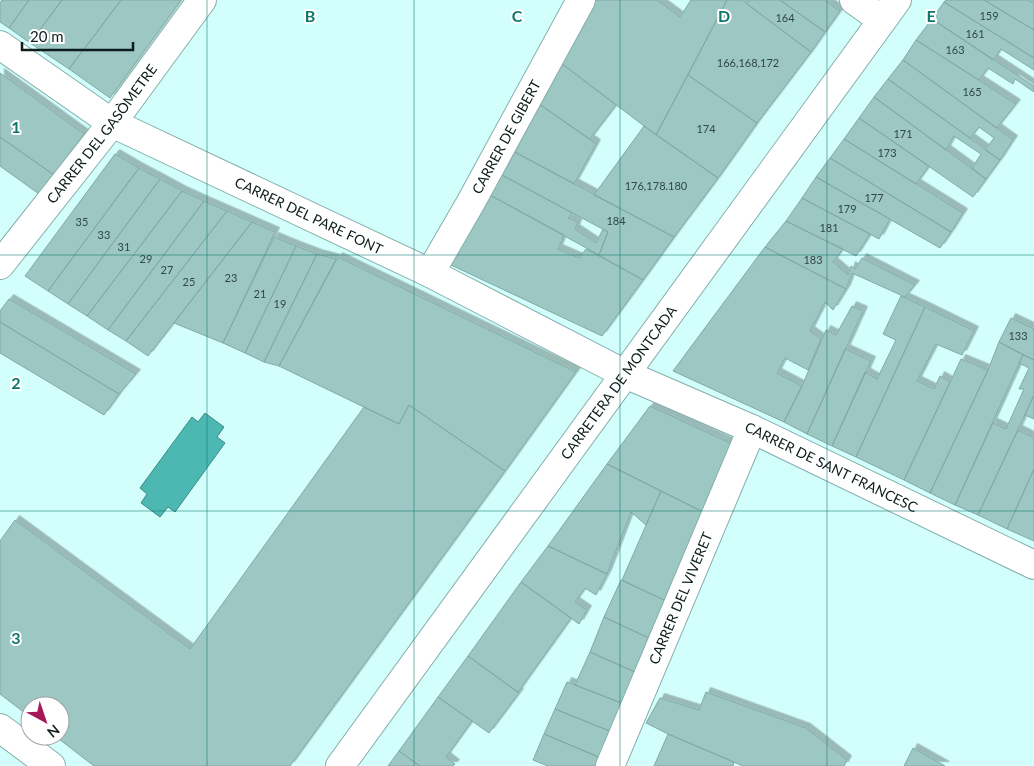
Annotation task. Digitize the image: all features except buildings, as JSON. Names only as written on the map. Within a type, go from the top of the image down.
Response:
[{"type":"street","name":"CARRER DEL GASÒMETRE","points":[[0,265],[112,123],[202,0]]},
{"type":"street","name":"CARRER DE GIBERT","points":[[430,274],[581,0]]},
{"type":"street","points":[[854,0],[890,10]]},
{"type":"street","name":"CARRETERA DE MONTCADA","points":[[340,766],[890,10]]},
{"type":"street","name":"CARRER DEL PARE FONT","points":[[0,45],[112,123],[430,274],[625,374]]},
{"type":"street","name":"CARRER DE SANT FRANCESC","points":[[625,374],[752,429],[1034,565]]},
{"type":"street","name":"CARRER DEL VIVERET","points":[[610,766],[752,429]]},
{"type":"street","points":[[0,728],[51,766]]},
{"type":"water","points":[[205,413],[224,427],[217,437],[225,443],[175,512],[168,507],[160,517],[141,503],[147,494],[140,488],[192,417],[198,422]]}]
